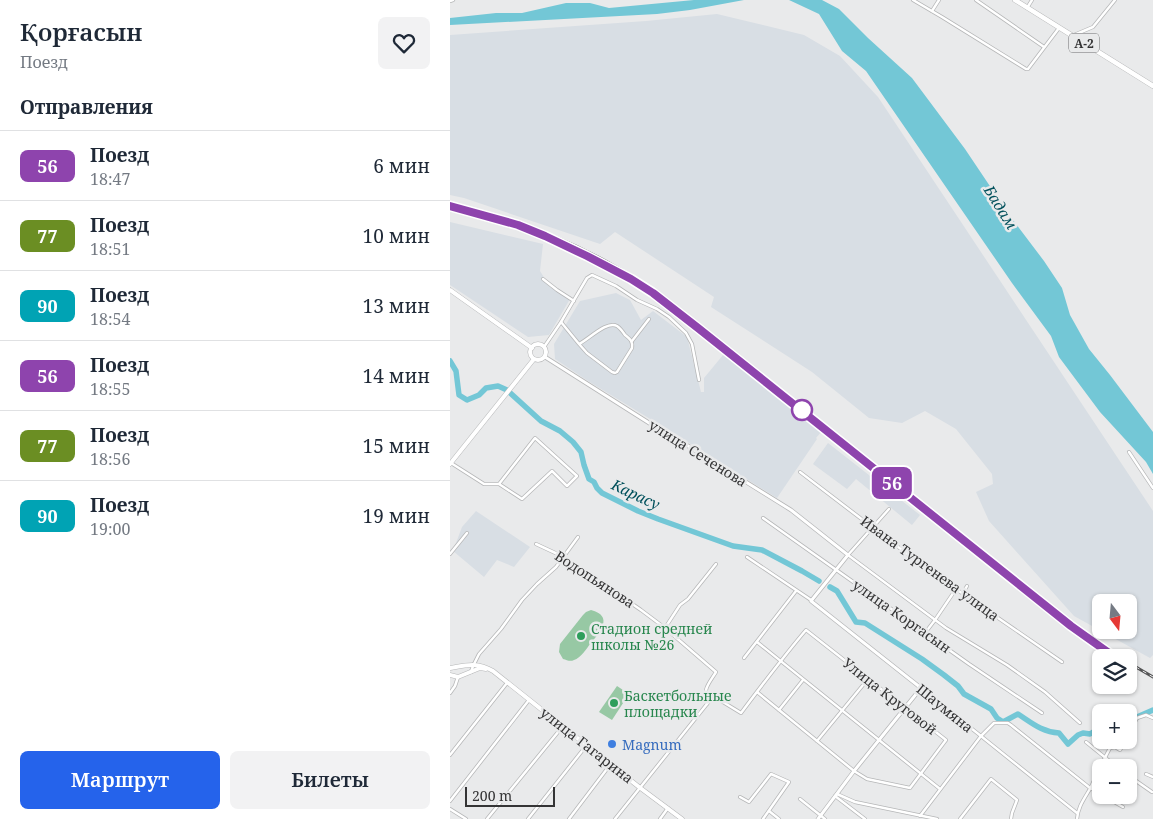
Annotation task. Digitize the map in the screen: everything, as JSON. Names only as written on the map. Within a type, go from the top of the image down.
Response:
[{"type":"highway","name":"A-2","points":[[1015,0],[1153,86]]},
{"type":"main road","points":[[450,290],[532,348]]},
{"type":"main road","points":[[538,344],[544,347],[546,351],[545,357],[540,360],[534,359],[530,354],[532,348],[538,344]]},
{"type":"main road","points":[[450,464],[534,359]]},
{"type":"main road","points":[[450,668],[474,664]]},
{"type":"main road","name":"улица Гагарина","points":[[474,664],[492,671],[682,819]]},
{"type":"main road","points":[[463,666],[465,675]]},
{"type":"main road","points":[[450,675],[458,677],[483,668],[492,671]]},
{"type":"street","points":[[913,0],[1026,69],[1028,69],[1060,27]]},
{"type":"street","points":[[932,11],[940,0]]},
{"type":"street","points":[[976,0],[1044,47]]},
{"type":"street","points":[[1027,8],[1032,0]]},
{"type":"street","points":[[1073,36],[1093,27],[1115,0]]},
{"type":"street","points":[[544,347],[587,278],[592,275],[657,309],[686,333],[692,344],[699,380]]},
{"type":"street","points":[[543,279],[574,300]]},
{"type":"street","points":[[561,322],[587,353],[615,373],[618,372],[632,348],[632,341],[649,319]]},
{"type":"street","points":[[578,344],[585,342],[605,326],[611,324],[616,326],[632,341]]},
{"type":"street","name":"улица Сеченова","points":[[545,357],[790,510],[946,628],[1007,665],[1045,692],[1080,723]]},
{"type":"street","points":[[450,464],[484,484],[499,484],[522,499],[552,471],[567,486],[577,476],[535,438],[499,484]]},
{"type":"street","points":[[1129,452],[1153,488]]},
{"type":"street","name":"Ивана Тургенева улица","points":[[800,472],[872,528],[956,589],[1062,662]]},
{"type":"street","points":[[812,601],[836,569],[889,509]]},
{"type":"street","name":"улица Коргасын","points":[[763,518],[969,664],[1042,713]]},
{"type":"street","points":[[450,554],[467,533]]},
{"type":"street","points":[[471,672],[479,654],[501,629],[522,600],[556,567],[578,537]]},
{"type":"street","name":"Водопьянова","points":[[536,544],[564,557],[665,628],[716,672],[705,690],[704,695],[707,704]]},
{"type":"street","name":"Шаумяна","points":[[747,557],[812,601],[1077,813]]},
{"type":"street","points":[[665,628],[680,605],[688,599],[716,564]]},
{"type":"street","points":[[963,594],[967,586]]},
{"type":"street","points":[[925,632],[956,589]]},
{"type":"street","points":[[744,658],[796,590]]},
{"type":"street","name":"Улица Круговой","points":[[757,692],[854,771],[867,779],[910,788],[946,740],[806,630],[780,661]]},
{"type":"street","points":[[757,642],[940,789]]},
{"type":"street","points":[[614,819],[711,699],[718,699],[741,713],[780,661]]},
{"type":"street","points":[[450,693],[458,677]]},
{"type":"street","points":[[817,741],[868,679]]},
{"type":"street","points":[[779,710],[803,680]]},
{"type":"street","points":[[450,755],[507,683]]},
{"type":"street","points":[[820,817],[854,771],[921,688]]},
{"type":"street","points":[[450,801],[529,700]]},
{"type":"street","points":[[1137,718],[1146,715],[1153,718]]},
{"type":"street","points":[[920,816],[981,736],[994,723],[1008,723],[1011,725],[1090,788]]},
{"type":"street","points":[[487,819],[563,726]]},
{"type":"street","points":[[1086,742],[1105,758]]},
{"type":"street","points":[[528,819],[587,745]]},
{"type":"street","points":[[1077,819],[1079,807],[1110,749]]},
{"type":"street","points":[[569,819],[611,764]]},
{"type":"street","points":[[740,797],[749,802],[771,774],[789,782],[763,819]]},
{"type":"street","points":[[1146,774],[1153,777]]},
{"type":"street","points":[[960,819],[991,779],[1017,800],[1011,819]]},
{"type":"street","points":[[1137,782],[1152,792]]},
{"type":"street","points":[[836,795],[855,802],[937,819]]},
{"type":"street","points":[[836,795],[866,819]]},
{"type":"street","points":[[800,799],[820,817],[825,819]]},
{"type":"street","points":[[1118,804],[1123,807]]},
{"type":"street","points":[[660,819],[668,808]]},
{"type":"street","points":[[450,809],[466,819]]},
{"type":"street","points":[[769,811],[779,819]]},
{"type":"shaded area","points":[[717,14],[804,35],[840,56],[878,97],[1153,511],[1153,655],[1150,658],[1137,649],[1116,639],[1138,639],[1138,594],[1092,594],[1092,626],[1074,616],[989,521],[976,492],[993,484],[992,474],[956,429],[925,411],[902,423],[869,418],[812,372],[711,307],[714,297],[615,232],[600,244],[450,195],[450,35]]},
{"type":"shaded area","points":[[450,222],[543,244],[540,271],[550,287],[570,299],[549,335],[528,337],[450,285]]},
{"type":"shaded area","points":[[616,293],[630,300],[641,320],[653,311],[687,337],[701,392],[704,392],[704,378],[723,355],[770,387],[822,431],[777,498],[555,359],[554,344],[580,301]]},
{"type":"shaded area","points":[[828,443],[920,515],[912,525],[856,479],[847,489],[813,464]]},
{"type":"shaded area","points":[[476,511],[530,547],[514,567],[497,560],[484,577],[453,551],[462,527]]},
{"type":"green space","name":"Стадион средней школы №26","points":[[591,610],[602,616],[603,625],[601,629],[577,659],[568,661],[563,659],[559,652],[560,644],[583,615]]},
{"type":"green space","name":"Баскетбольные площадки","points":[[617,686],[629,694],[612,720],[599,712]]},
{"type":"water","points":[[694,0],[744,0],[657,14],[450,25],[450,18],[496,13],[522,13],[566,3],[590,3],[609,8]]},
{"type":"water","name":"Бадам","points":[[789,0],[822,0],[839,9],[912,78],[965,149],[1062,288],[1070,315],[1089,349],[1153,432],[1153,474],[1146,462],[1100,412],[1059,357],[1051,336],[1012,283],[866,71],[842,51],[819,14]]},
{"type":"waterway","name":"Карасу","points":[[450,361],[456,371],[459,395],[467,400],[479,395],[486,388],[498,386],[507,390],[541,421],[560,431],[573,442],[581,452],[589,479],[594,482],[602,493],[638,511],[733,546],[762,550],[819,581]]},
{"type":"waterway","name":"Карасу","points":[[830,587],[837,591],[856,622],[865,623],[922,659],[958,686],[964,694],[991,709],[997,718],[1003,722],[1018,714],[1042,729],[1059,733],[1068,744],[1078,735],[1092,733]]},
{"type":"waterway","name":"Карасу","points":[[1137,717],[1153,710]]},
{"type":"railway","points":[[450,204],[494,215],[558,238],[598,257],[635,279],[663,298],[1073,624],[1108,649]]},
{"type":"railway","points":[[1137,668],[1153,677]]},
{"type":"train","name":"56","points":[[450,206],[518,225],[545,236],[631,279],[653,293],[1071,626],[1102,649]]},
{"type":"place","name":"Стадион средней школы №26","points":[[581,636]]},
{"type":"place","name":"Баскетбольные площадки","points":[[614,703]]},
{"type":"place","name":"Magnum","points":[[612,744]]}]
